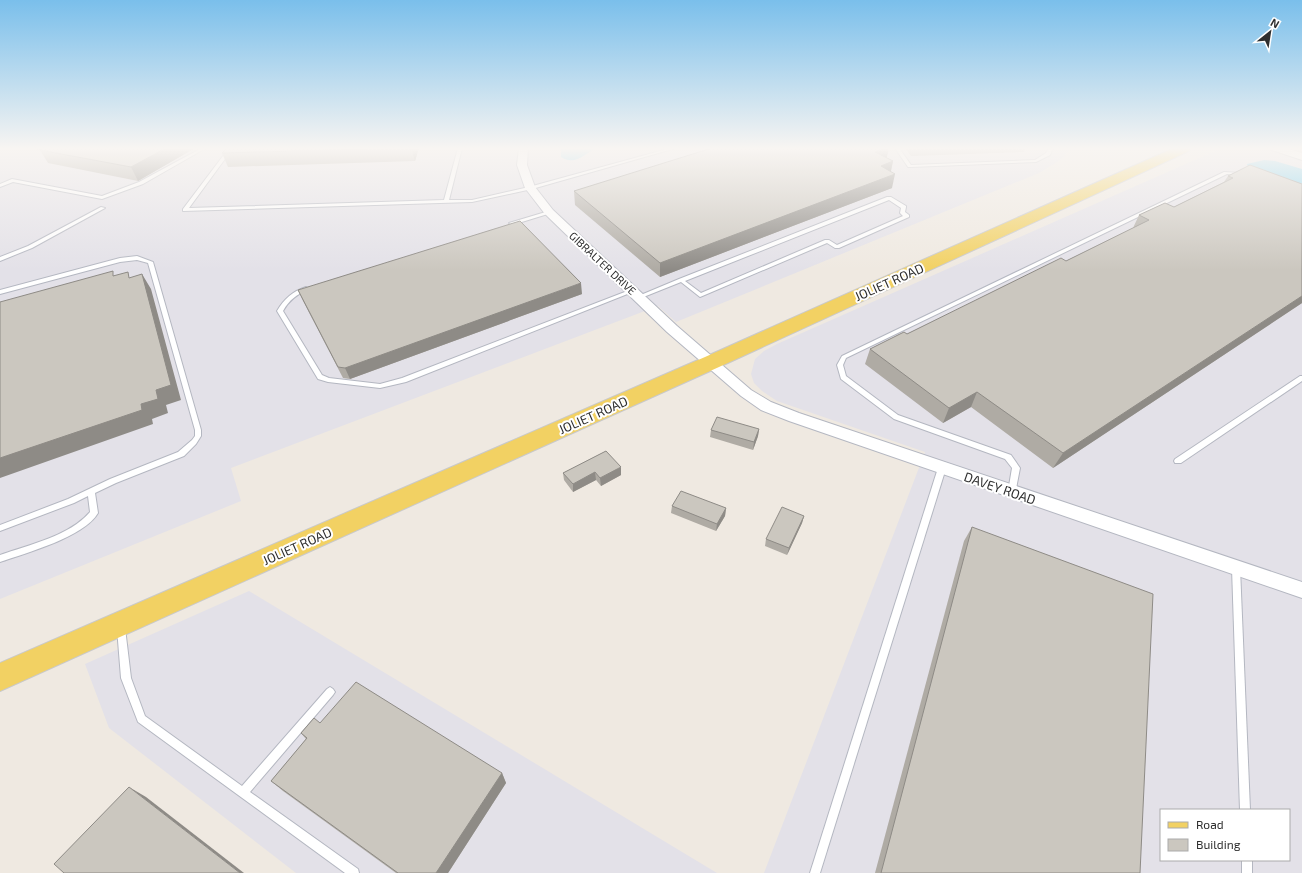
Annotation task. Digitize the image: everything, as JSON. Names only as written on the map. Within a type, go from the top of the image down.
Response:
[{"type":"main road","name":"JOLIET ROAD","points":[[0,677],[712,362],[1094,189]]},
{"type":"street","name":"GIBRALTER DRIVE","points":[[531,189],[549,212],[672,329],[712,362]]},
{"type":"street","name":"DAVEY ROAD","points":[[712,362],[746,393],[766,406],[794,417],[1302,590]]},
{"type":"lane","points":[[56,189],[102,198],[126,189]]},
{"type":"lane","points":[[201,189],[185,210],[472,201],[527,189]]},
{"type":"lane","points":[[446,202],[449,189]]},
{"type":"lane","points":[[1012,492],[1016,468],[1008,457],[896,417],[843,377],[840,365],[844,358],[1193,189]]},
{"type":"lane","points":[[311,287],[297,292],[289,298],[280,311],[320,377],[328,380],[358,385],[380,386],[404,380],[636,294],[681,280],[889,198],[904,207],[902,213],[907,216],[837,247],[827,241],[700,295],[681,280]]},
{"type":"lane","points":[[0,259],[30,247],[104,208]]},
{"type":"lane","points":[[504,226],[549,212]]},
{"type":"lane","points":[[0,292],[120,260],[137,258],[146,260],[152,264],[198,430],[198,436],[188,449],[181,454],[90,491],[70,501],[0,528]]},
{"type":"lane","points":[[1178,461],[1302,378]]},
{"type":"lane","points":[[815,873],[942,468]]},
{"type":"lane","points":[[0,559],[72,531],[85,524],[94,513],[90,491]]},
{"type":"lane","points":[[1236,568],[1245,809]]},
{"type":"lane","points":[[120,624],[126,678],[141,719],[354,873]]},
{"type":"lane","points":[[243,793],[330,692]]},
{"type":"lane","points":[[1247,861],[1247,873]]},
{"type":"shaded area","points":[[0,189],[1001,189],[676,322],[658,306],[231,468],[241,501],[0,599]]},
{"type":"shaded area","points":[[1130,189],[1302,189],[1302,873],[764,873],[925,452],[777,401],[762,391],[754,383],[751,374],[755,359],[764,351]]},
{"type":"shaded area","points":[[249,591],[717,873],[296,873],[109,728],[85,664]]},
{"type":"building","points":[[581,189],[856,189],[660,263],[574,191]]},
{"type":"building","points":[[1211,189],[1302,189],[1302,296],[1063,453],[977,392],[949,408],[870,349],[904,332],[907,334],[1061,258],[1066,261],[1149,220],[1139,215],[1165,203],[1174,207]]},
{"type":"building","points":[[520,221],[581,283],[345,368],[338,367],[298,290]]},
{"type":"building","points":[[113,271],[113,276],[128,272],[129,278],[142,274],[171,385],[156,390],[158,399],[141,404],[142,410],[0,458],[0,302]]},
{"type":"building","points":[[717,417],[759,429],[754,442],[711,430]]},
{"type":"building","points":[[606,451],[621,467],[600,478],[595,472],[573,484],[563,473]]},
{"type":"building","points":[[681,491],[726,508],[717,524],[672,506]]},
{"type":"building","points":[[782,507],[804,516],[789,548],[766,539]]},
{"type":"building","points":[[972,527],[1153,594],[1140,873],[881,873]]},
{"type":"building","points":[[356,682],[502,773],[436,873],[398,873],[271,781],[307,738],[301,733],[314,718],[320,723]]},
{"type":"building","points":[[129,787],[240,873],[64,873],[54,864]]}]
